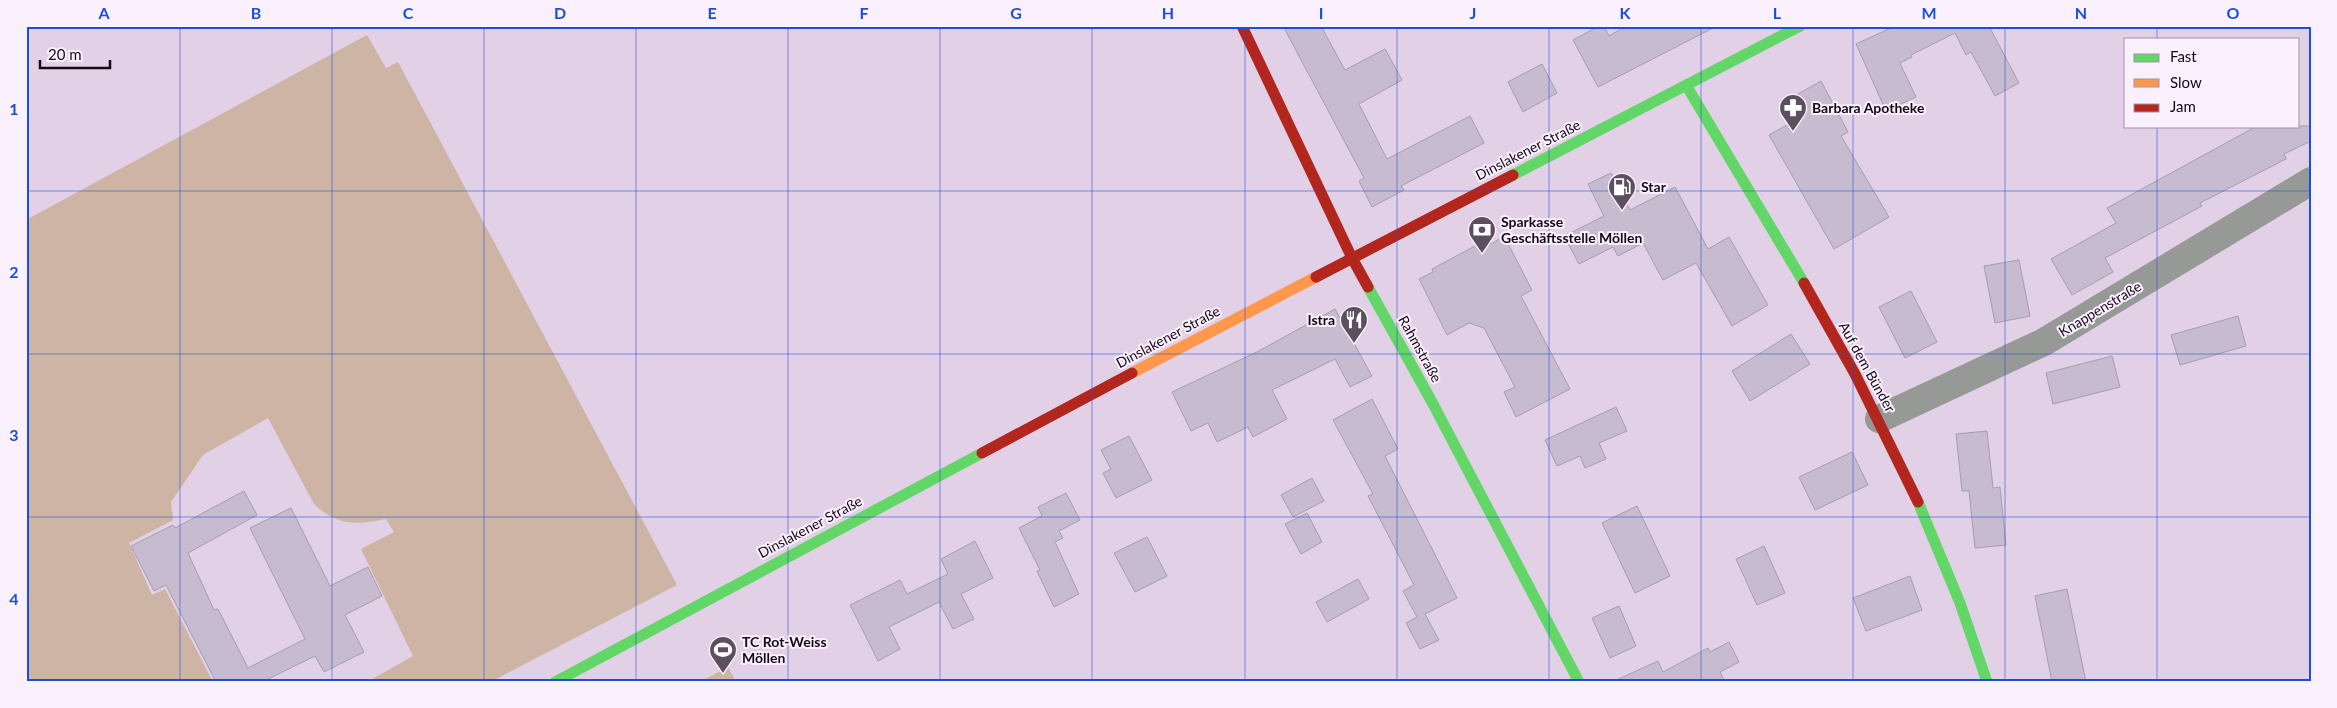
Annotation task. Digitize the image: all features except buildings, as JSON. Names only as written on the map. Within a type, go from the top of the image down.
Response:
[{"type":"main road","name":"Rahmstraße","points":[[1242,26],[1352,258],[1432,402],[1579,682]]},
{"type":"main road","name":"Dinslakener Straße","points":[[555,682],[610,654],[745,578],[1793,28]]},
{"type":"main road","name":"Auf dem Bünder","points":[[1686,85],[1822,316],[1879,419],[1951,580],[1987,682]]},
{"type":"street","name":"Knappenstraße","points":[[1879,419],[2044,342],[2311,181]]},
{"type":"shaded area","points":[[367,35],[386,68],[398,62],[677,585],[490,682],[367,682],[413,656],[361,549],[394,532],[386,519],[356,523],[347,522],[331,516],[314,504],[268,418],[203,455],[171,502],[173,520],[129,543],[152,595],[165,589],[213,682],[26,682],[26,220]]},
{"type":"shaded area","name":"TC Rot-Weiss Möllen","points":[[728,667],[736,682],[700,682]]},
{"type":"traffic: fast","points":[[1513,175],[1800,26]]},
{"type":"traffic: fast","points":[[1686,85],[1804,283]]},
{"type":"traffic: fast","points":[[1368,287],[1432,402],[1579,682]]},
{"type":"traffic: fast","points":[[555,682],[982,453]]},
{"type":"traffic: fast","points":[[1918,502],[1960,603],[1987,682]]},
{"type":"traffic: slow","points":[[1132,373],[1316,277]]},
{"type":"traffic: jam","points":[[1242,26],[1352,258],[1368,287]]},
{"type":"traffic: jam","points":[[1316,277],[1513,175]]},
{"type":"traffic: jam","points":[[1804,283],[1855,374],[1918,502]]},
{"type":"traffic: jam","points":[[982,453],[1132,373]]},
{"type":"place","name":"Barbara Apotheke","points":[[1793,132]]},
{"type":"place","name":"Star","points":[[1622,211]]},
{"type":"place","name":"Sparkasse Geschäftsstelle Möllen","points":[[1482,254]]},
{"type":"place","name":"Istra","points":[[1354,344]]},
{"type":"place","name":"TC Rot-Weiss Möllen","points":[[723,674]]}]
